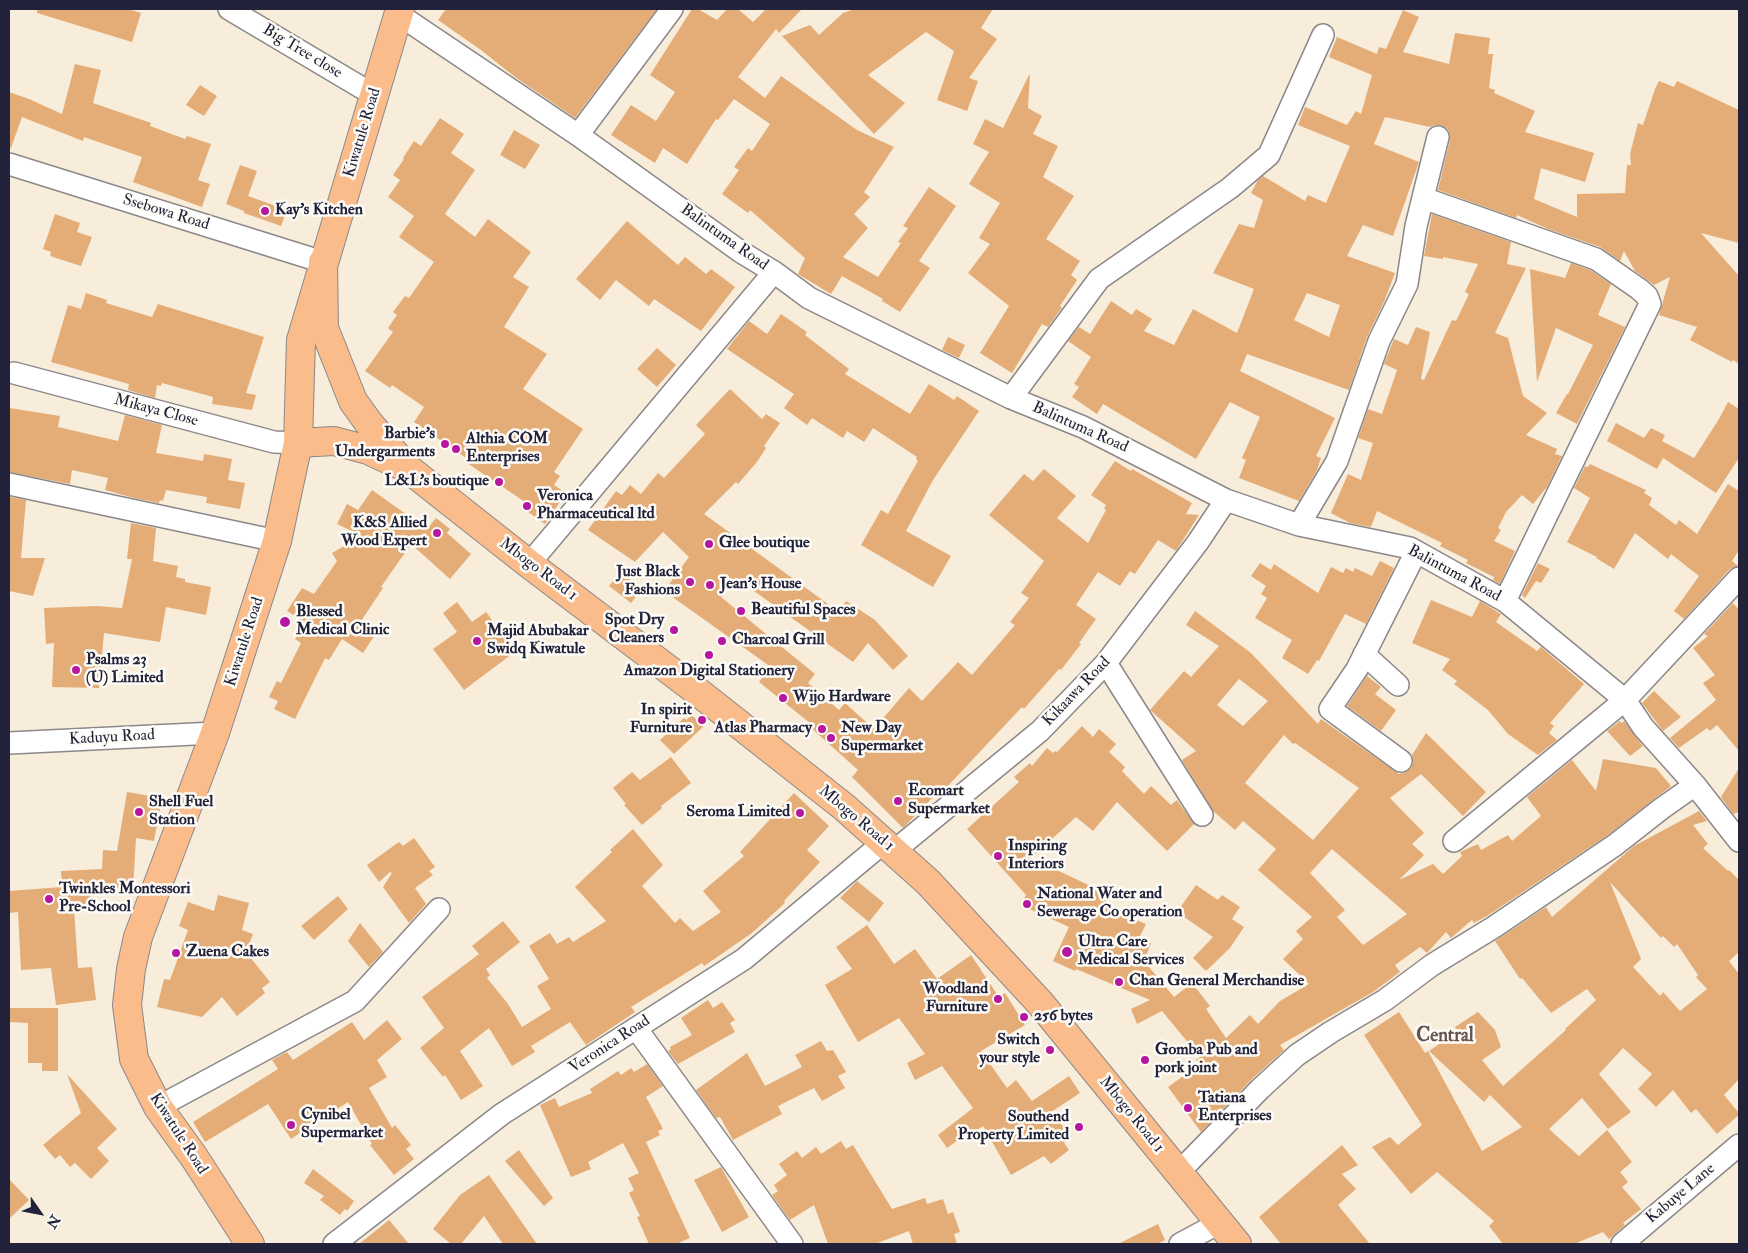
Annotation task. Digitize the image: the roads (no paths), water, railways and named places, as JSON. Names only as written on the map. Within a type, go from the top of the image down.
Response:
[{"type":"main road","name":"Kiwatule Road","points":[[249,1244],[194,1157],[158,1107],[134,1059],[127,1005],[130,969],[138,937],[215,733],[277,541],[298,443],[301,340],[399,11]]},
{"type":"main road","name":"Mbogo Road 1","points":[[324,262],[324,328],[353,401],[406,467],[529,564],[694,688],[844,807],[928,882],[1041,1004],[1238,1244]]},
{"type":"main road","name":"Mbogo Road 1","points":[[298,443],[334,441],[368,450],[406,467]]},
{"type":"street","name":"Big Tree close","points":[[229,9],[374,95]]},
{"type":"street","points":[[578,135],[672,9]]},
{"type":"street","name":"Balintuma Road","points":[[399,11],[809,298],[1011,398],[1084,427],[1226,500],[1299,525],[1410,548],[1505,601],[1625,700],[1643,727],[1696,785],[1739,841]]},
{"type":"street","points":[[1011,398],[1099,279],[1230,188],[1269,155],[1323,35]]},
{"type":"street","points":[[1299,525],[1337,461],[1379,341],[1407,284],[1416,226],[1438,137]]},
{"type":"street","name":"Ssebowa Road","points":[[9,164],[324,262]]},
{"type":"street","points":[[1423,198],[1596,259],[1639,289],[1647,296],[1650,304],[1505,601]]},
{"type":"street","points":[[529,564],[774,272]]},
{"type":"street","name":"Mikaya Close","points":[[14,373],[274,442],[298,443]]},
{"type":"street","points":[[9,484],[277,541]]},
{"type":"street","name":"Kikaawa Road","points":[[889,847],[1040,731],[1106,663],[1198,542],[1226,500]]},
{"type":"street","points":[[1401,761],[1330,709],[1357,668],[1416,552]]},
{"type":"street","points":[[1454,841],[1625,700],[1739,578]]},
{"type":"street","points":[[1364,654],[1398,684]]},
{"type":"street","points":[[1106,663],[1202,815]]},
{"type":"street","name":"Kaduyu Road","points":[[9,743],[215,733]]},
{"type":"street","points":[[1178,1173],[1260,1089],[1298,1055],[1331,1032],[1385,1000],[1432,965],[1494,927],[1615,846],[1661,809],[1696,785]]},
{"type":"street","name":"Veronica Road","points":[[334,1244],[502,1114],[744,959],[889,847]]},
{"type":"street","points":[[158,1107],[355,1002],[439,909]]},
{"type":"street","points":[[636,1028],[792,1244]]},
{"type":"street","name":"Kabuye Lane","points":[[1622,1244],[1739,1144]]},
{"type":"street","points":[[1180,1244],[1219,1223]]},
{"type":"place","name":"Kay's Kitchen","points":[[265,211]]},
{"type":"place","name":"Barbie's Undergarments","points":[[445,444]]},
{"type":"place","name":"Althia COM Enterprises","points":[[456,449]]},
{"type":"place","name":"L&L's boutique","points":[[499,482]]},
{"type":"place","name":"Veronica Pharmaceutical ltd","points":[[527,506]]},
{"type":"place","name":"K&S Allied Wood Expert","points":[[437,533]]},
{"type":"place","name":"Glee boutique","points":[[709,544]]},
{"type":"place","name":"Just Black Fashions","points":[[690,582]]},
{"type":"place","name":"Jean's House","points":[[710,585]]},
{"type":"place","name":"Beautiful Spaces","points":[[741,611]]},
{"type":"place","name":"Blessed Medical Clinic","points":[[285,622]]},
{"type":"place","name":"Spot Dry Cleaners","points":[[674,630]]},
{"type":"place","name":"Majid Abubakar Swidq Kiwatule","points":[[477,641]]},
{"type":"place","name":"Charcoal Grill","points":[[722,641]]},
{"type":"place","name":"Amazon Digital Stationery","points":[[709,655]]},
{"type":"place","name":"Psalms 23 (U) Limited","points":[[76,670]]},
{"type":"place","name":"Wijo Hardware","points":[[783,698]]},
{"type":"place","name":"In spirit Furniture","points":[[702,720]]},
{"type":"place","name":"Atlas Pharmacy","points":[[822,729]]},
{"type":"place","name":"New Day Supermarket","points":[[831,738]]},
{"type":"place","name":"Ecomart Supermarket","points":[[898,801]]},
{"type":"place","name":"Shell Fuel Station","points":[[139,812]]},
{"type":"place","name":"Seroma Limited","points":[[800,813]]},
{"type":"place","name":"Inspiring Interiors","points":[[998,856]]},
{"type":"place","name":"Twinkles Montessori Pre-School","points":[[49,899]]},
{"type":"place","name":"National Water and Sewerage Co operation","points":[[1027,904]]},
{"type":"place","name":"Ultra Care Medical Services","points":[[1067,952]]},
{"type":"place","name":"Zuena Cakes","points":[[176,953]]},
{"type":"place","name":"Chan General Merchandise","points":[[1119,982]]},
{"type":"place","name":"Woodland Furniture","points":[[998,999]]},
{"type":"place","name":"256 bytes","points":[[1024,1017]]},
{"type":"place","name":"Switch your style","points":[[1050,1050]]},
{"type":"place","name":"Gomba Pub and pork joint","points":[[1145,1060]]},
{"type":"place","name":"Tatiana Enterprises","points":[[1188,1108]]},
{"type":"place","name":"Cynibel Supermarket","points":[[291,1125]]},
{"type":"place","name":"Southend Property Limited","points":[[1079,1127]]},
{"type":"district","name":"Central","points":[[1445,1037]]}]
